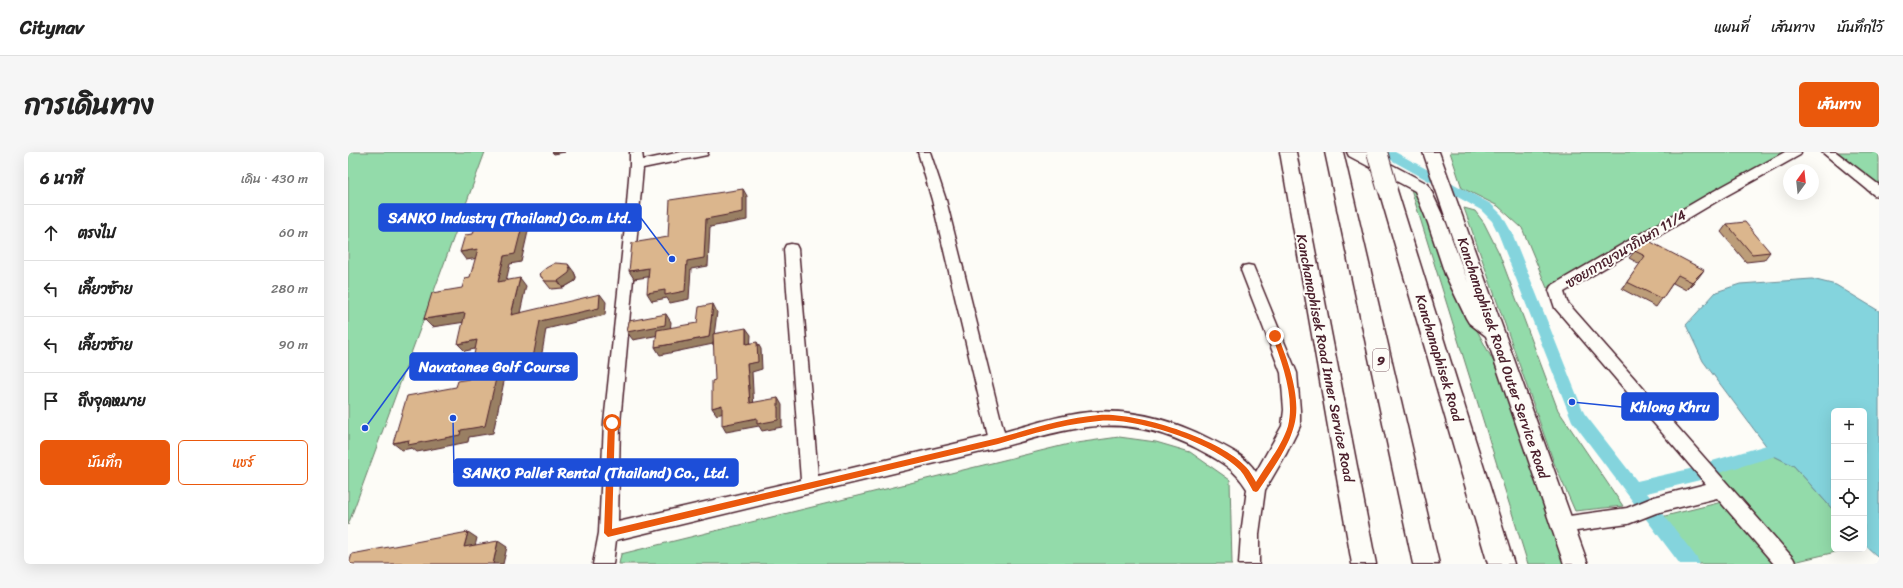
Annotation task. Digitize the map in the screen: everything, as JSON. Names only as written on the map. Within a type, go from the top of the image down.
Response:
[{"type":"highway","name":"Kanchanaphisek Road","points":[[1376,152],[1388,187],[1501,564]]},
{"type":"highway","name":"9","points":[[1341,153],[1426,564]]},
{"type":"main road","name":"Kanchanaphisek Road Inner Service Road","points":[[1288,152],[1364,564]]},
{"type":"main road","points":[[1301,152],[1307,196],[1304,245]]},
{"type":"main road","name":"Kanchanaphisek Road Outer Service Road","points":[[1431,152],[1496,333],[1576,564]]},
{"type":"main road","points":[[1341,153],[1422,188],[1437,223],[1454,274],[1476,318],[1496,333]]},
{"type":"street","points":[[603,564],[608,533],[612,423],[636,158],[702,152]]},
{"type":"street","points":[[924,152],[939,200],[998,441]]},
{"type":"street","name":"ซอยกาญจนาภิเษก 11/4","points":[[1786,564],[1560,304],[1556,290],[1719,194],[1795,152]]},
{"type":"street","points":[[1828,152],[1879,192]]},
{"type":"street","points":[[791,249],[810,486]]},
{"type":"street","points":[[1248,270],[1289,373],[1292,410],[1291,426],[1280,448],[1256,488],[1250,534],[1249,564]]},
{"type":"street","points":[[608,533],[998,441],[1050,426],[1099,418],[1132,420],[1171,430],[1201,442],[1228,456],[1243,469],[1256,488]]},
{"type":"street","points":[[1562,525],[1628,516],[1654,505],[1720,488]]},
{"type":"green space","points":[[348,152],[485,152],[348,525]]},
{"type":"green space","points":[[1450,152],[1784,152],[1547,288],[1522,228],[1498,206],[1462,188]]},
{"type":"green space","points":[[1834,152],[1879,152],[1879,187]]},
{"type":"green space","points":[[1410,186],[1417,188],[1470,317],[1499,372],[1567,564],[1528,564]]},
{"type":"green space","points":[[1464,208],[1475,211],[1484,223],[1499,253],[1558,410],[1623,506],[1575,511],[1554,463]]},
{"type":"green space","points":[[1119,437],[1156,442],[1190,452],[1230,480],[1232,564],[619,564],[621,554],[1069,444]]},
{"type":"green space","points":[[1774,456],[1794,466],[1831,508],[1831,552],[1836,552],[1794,562],[1715,472],[1744,462]]},
{"type":"green space","points":[[1722,502],[1777,564],[1699,564],[1661,517]]},
{"type":"water","points":[[1812,279],[1836,285],[1879,311],[1879,558],[1867,547],[1867,408],[1831,408],[1831,508],[1794,466],[1774,456],[1703,361],[1686,325],[1716,292],[1740,284]]},
{"type":"building","points":[[743,189],[743,212],[706,219],[704,258],[687,261],[685,291],[665,295],[665,290],[647,293],[649,268],[629,271],[632,243],[668,237],[670,200]]},
{"type":"building","points":[[525,215],[515,254],[504,256],[498,282],[520,278],[511,315],[600,294],[599,308],[540,321],[533,358],[520,360],[519,366],[498,370],[485,426],[461,430],[460,435],[408,445],[409,440],[393,443],[407,396],[456,387],[458,381],[469,379],[477,340],[458,344],[465,313],[424,319],[432,293],[462,288],[465,278],[470,277],[478,249],[460,252],[465,235],[473,234],[476,223]]},
{"type":"building","points":[[1745,222],[1770,252],[1752,254],[1727,224]]},
{"type":"building","points":[[1647,240],[1704,270],[1692,282],[1678,275],[1662,299],[1627,282],[1645,256],[1635,251]]},
{"type":"building","points":[[555,263],[568,264],[570,269],[569,273],[558,281],[545,281],[539,274]]},
{"type":"building","points":[[713,304],[709,337],[655,347],[657,330],[697,323],[699,307]]},
{"type":"building","points":[[666,314],[665,325],[627,332],[629,321]]},
{"type":"building","points":[[746,328],[746,344],[757,342],[758,362],[747,364],[750,403],[778,398],[778,420],[757,424],[757,418],[722,425],[722,405],[712,408],[712,381],[715,380],[713,334]]},
{"type":"building","points":[[468,532],[464,547],[498,541],[493,564],[349,564],[352,554]]},
{"type":"waterway","points":[[1386,152],[1486,207],[1497,218],[1505,233],[1578,416],[1634,489]]},
{"type":"waterway","points":[[1715,467],[1770,451]]},
{"type":"waterway","points":[[1634,489],[1694,475]]},
{"type":"waterway","points":[[1634,489],[1691,564]]},
{"type":"place","name":"SANKO Industry (Thailand) Co.m Ltd.","points":[[672,259]]},
{"type":"place","name":"Khlong Khru","points":[[1572,402]]},
{"type":"place","name":"SANKO Pallet Rental (Thailand) Co., Ltd.","points":[[453,418]]},
{"type":"place","name":"Navatanee Golf Course","points":[[365,428]]},
{"type":"route","points":[[612,423],[608,533],[998,441],[1050,426],[1099,418],[1120,418],[1146,423],[1183,434],[1201,442],[1228,456],[1243,469],[1256,488],[1280,448],[1291,426],[1292,410],[1289,373],[1275,336]]}]
